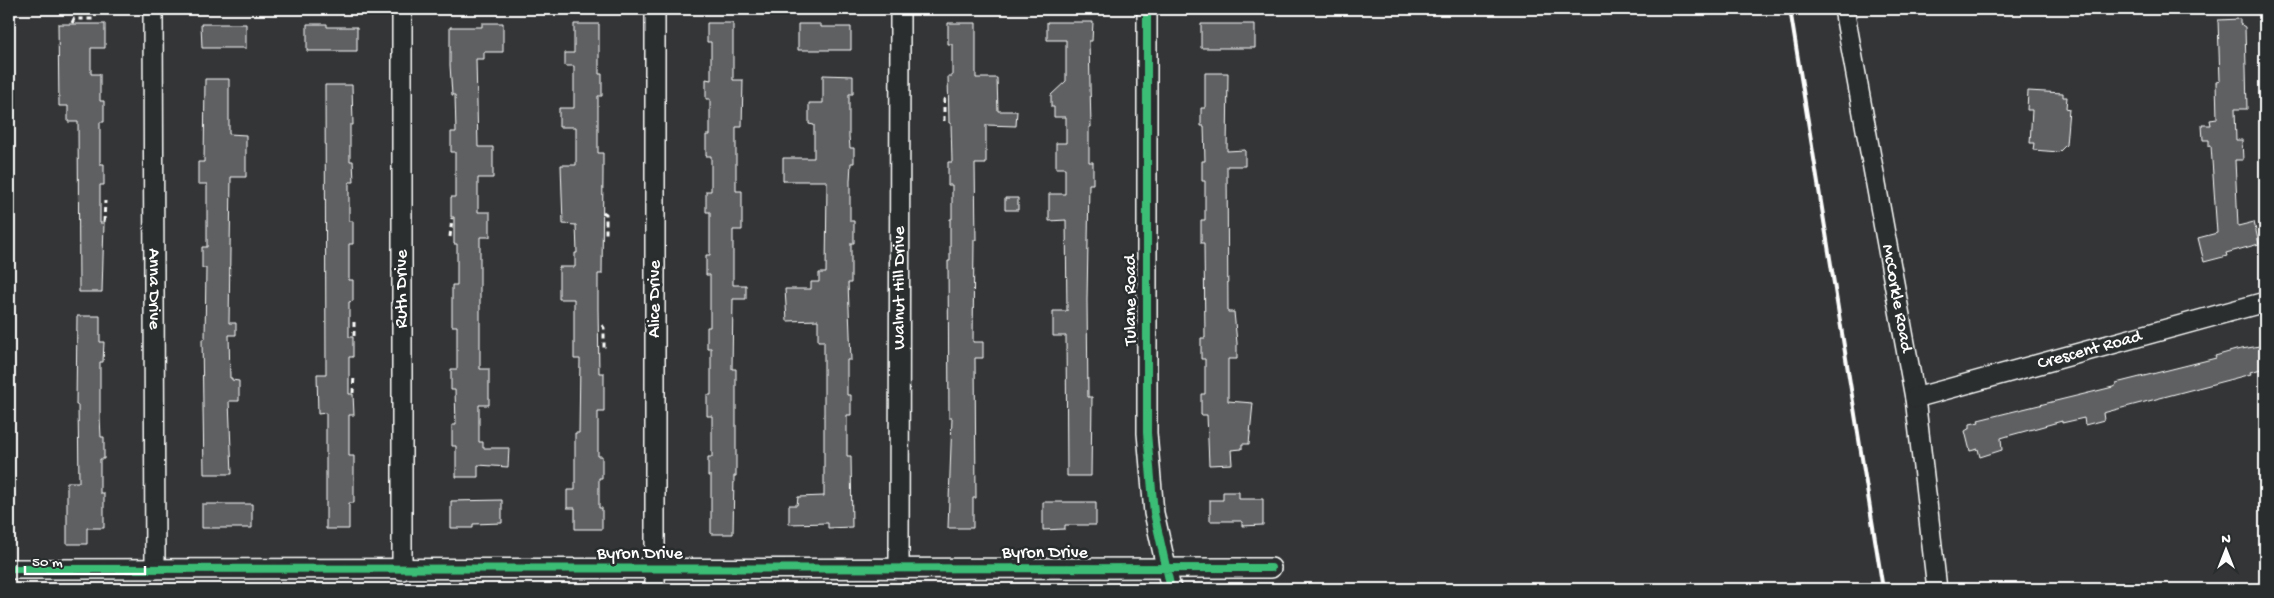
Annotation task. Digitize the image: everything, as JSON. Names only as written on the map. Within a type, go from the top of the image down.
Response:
[{"type":"street","name":"Anna Drive","points":[[154,9],[154,569]]},
{"type":"street","name":"Ruth Drive","points":[[402,9],[402,570]]},
{"type":"street","name":"Alice Drive","points":[[655,9],[655,589]]},
{"type":"street","name":"Walnut Hill Drive","points":[[899,568],[900,9]]},
{"type":"street","name":"Tulane Road","points":[[1147,9],[1147,433],[1151,493],[1171,589]]},
{"type":"street","name":"McCorkle Road","points":[[1844,9],[1915,398],[1938,589]]},
{"type":"street","name":"Crescent Road","points":[[1915,398],[2265,302]]},
{"type":"street","name":"Byron Drive","points":[[9,569],[1271,568]]},
{"type":"path","points":[[72,23],[74,19],[95,19]]},
{"type":"path","points":[[944,121],[944,100],[947,98]]},
{"type":"path","points":[[104,222],[105,201]]},
{"type":"path","points":[[603,212],[606,214],[606,237]]},
{"type":"path","points":[[450,237],[452,218]]},
{"type":"path","points":[[354,318],[354,336]]},
{"type":"path","points":[[602,325],[604,328],[604,350]]},
{"type":"path","points":[[353,393],[354,375]]},
{"type":"building","points":[[2240,19],[2240,24],[2245,27],[2247,109],[2235,109],[2236,140],[2242,140],[2243,160],[2235,160],[2238,226],[2254,222],[2259,244],[2226,253],[2227,256],[2204,262],[2198,238],[2217,233],[2211,146],[2209,146],[2209,140],[2203,140],[2202,125],[2211,125],[2210,120],[2217,119],[2216,82],[2220,81],[2218,20]]},
{"type":"building","points":[[1047,22],[1093,22],[1092,41],[1089,41],[1091,127],[1089,127],[1089,162],[1093,162],[1093,184],[1089,184],[1087,300],[1088,397],[1092,397],[1091,476],[1067,476],[1066,336],[1053,336],[1053,311],[1067,311],[1066,220],[1049,221],[1049,194],[1065,194],[1065,168],[1056,168],[1056,143],[1066,143],[1066,117],[1054,117],[1054,107],[1051,107],[1051,95],[1066,81],[1066,40],[1047,40]]},
{"type":"building","points":[[482,23],[503,23],[503,52],[484,52],[484,59],[476,59],[478,147],[493,147],[493,178],[478,178],[478,212],[490,212],[490,237],[480,237],[480,369],[489,369],[489,405],[479,405],[479,442],[483,442],[483,448],[509,448],[508,467],[478,465],[478,477],[456,477],[456,446],[452,446],[452,425],[456,425],[455,390],[451,390],[451,369],[457,369],[457,326],[452,326],[452,285],[457,285],[457,244],[454,244],[454,217],[451,217],[451,197],[455,197],[455,152],[451,152],[451,132],[456,132],[455,95],[452,95],[450,65],[450,27],[482,27]]},
{"type":"building","points":[[707,23],[733,23],[733,80],[743,80],[742,127],[736,127],[736,191],[742,191],[742,230],[733,230],[733,285],[746,285],[746,299],[733,299],[732,369],[736,369],[736,476],[734,476],[733,534],[711,534],[711,476],[708,476],[708,457],[712,457],[712,416],[707,416],[707,395],[711,395],[711,348],[707,348],[707,327],[710,327],[710,275],[706,275],[706,255],[710,255],[710,212],[706,212],[706,191],[711,191],[711,156],[706,156],[706,135],[710,135],[710,99],[706,99],[706,79],[711,80],[711,42],[707,42]]},
{"type":"building","points":[[948,23],[976,23],[976,78],[997,78],[998,111],[1017,111],[1016,126],[986,125],[986,164],[975,164],[976,240],[974,240],[973,342],[983,342],[983,358],[975,358],[976,498],[973,498],[973,528],[948,528],[952,418],[949,418],[948,261],[950,261],[952,185],[948,185],[948,162],[952,162],[948,76],[952,76],[952,44],[948,44]]},
{"type":"building","points":[[58,24],[105,24],[105,48],[91,48],[91,74],[100,74],[100,101],[104,101],[104,122],[100,122],[100,164],[104,164],[104,185],[100,185],[100,223],[104,223],[102,292],[79,292],[78,122],[68,122],[68,106],[59,106]]},
{"type":"building","points":[[201,24],[246,24],[246,48],[202,48]]},
{"type":"building","points":[[307,24],[327,24],[327,27],[357,27],[357,51],[307,51]]},
{"type":"building","points":[[574,24],[599,24],[599,74],[602,74],[602,96],[598,96],[598,153],[603,153],[603,173],[602,274],[598,274],[598,309],[599,373],[604,373],[604,412],[598,412],[598,456],[602,456],[602,478],[599,478],[599,508],[602,508],[602,529],[575,529],[575,508],[567,508],[567,490],[575,490],[575,433],[579,433],[580,359],[574,359],[574,299],[559,299],[559,267],[575,267],[575,253],[577,253],[576,225],[563,224],[561,165],[576,165],[576,127],[559,127],[559,108],[574,108],[574,66],[565,66],[565,53],[574,53]]},
{"type":"building","points":[[798,24],[821,24],[821,27],[851,27],[851,50],[798,50]]},
{"type":"building","points":[[1201,24],[1255,24],[1255,48],[1201,48]]},
{"type":"building","points":[[1205,73],[1228,73],[1227,151],[1245,150],[1245,166],[1227,166],[1228,312],[1234,312],[1237,343],[1237,359],[1228,359],[1228,401],[1253,403],[1249,444],[1242,444],[1242,449],[1231,450],[1232,464],[1209,465],[1207,415],[1201,415],[1201,394],[1205,394],[1205,359],[1201,359],[1201,338],[1205,338],[1204,243],[1201,243],[1201,220],[1205,220],[1205,181],[1202,181],[1202,161],[1205,161],[1204,126],[1201,126],[1201,108],[1205,108]]},
{"type":"building","points":[[823,75],[853,76],[853,94],[849,94],[849,136],[850,148],[854,148],[854,163],[851,163],[850,181],[850,221],[854,221],[854,243],[851,243],[851,283],[848,283],[851,360],[847,360],[847,395],[851,395],[851,415],[847,415],[847,456],[851,456],[852,527],[828,528],[828,523],[789,524],[789,505],[797,505],[798,497],[824,496],[824,341],[818,341],[818,320],[787,321],[785,289],[811,289],[811,282],[819,282],[819,273],[826,273],[827,181],[783,181],[783,158],[814,158],[814,125],[809,124],[809,103],[823,103]]},
{"type":"building","points":[[205,79],[229,79],[229,134],[246,135],[246,177],[231,177],[229,323],[236,323],[236,335],[229,335],[230,378],[239,381],[239,401],[229,401],[232,474],[204,474],[202,339],[205,339],[206,268],[202,268],[202,247],[207,247],[207,184],[198,184],[198,162],[204,162]]},
{"type":"building","points":[[325,85],[352,85],[353,125],[350,125],[350,161],[353,161],[354,182],[349,182],[349,221],[353,221],[353,244],[349,244],[349,280],[353,280],[353,301],[349,302],[349,337],[353,337],[353,357],[349,357],[349,394],[353,394],[354,415],[349,415],[349,456],[354,456],[354,503],[349,503],[349,529],[326,529],[326,413],[318,414],[317,374],[326,374]]},
{"type":"building","points":[[2028,91],[2063,93],[2063,97],[2067,97],[2066,108],[2069,109],[2066,145],[2059,152],[2033,150],[2034,143],[2030,143],[2032,110],[2027,110]]},
{"type":"building","points":[[1005,198],[1018,198],[1018,210],[1005,210]]},
{"type":"building","points":[[77,316],[100,316],[100,342],[104,342],[103,362],[100,362],[100,417],[101,437],[104,437],[104,459],[100,459],[100,493],[104,493],[104,528],[87,528],[87,544],[67,544],[67,482],[79,482],[78,405],[76,405]]},
{"type":"building","points":[[2265,345],[2265,368],[2250,372],[2251,374],[2103,413],[2104,420],[2085,425],[2084,418],[2062,423],[2062,421],[2001,438],[2002,450],[1980,457],[1978,449],[1970,451],[1965,431],[1970,428],[1970,424],[1979,422],[1978,420],[2113,387],[2116,383],[2216,358],[2215,356],[2236,350]]},
{"type":"building","points":[[1223,492],[1239,492],[1239,499],[1263,499],[1263,525],[1242,526],[1242,521],[1210,521],[1210,500],[1223,500]]},
{"type":"building","points":[[502,500],[502,523],[473,524],[473,528],[451,528],[451,501]]},
{"type":"building","points":[[1043,502],[1096,502],[1096,525],[1065,525],[1065,529],[1043,530]]},
{"type":"building","points":[[202,504],[252,504],[252,528],[202,528]]},
{"type":"railway","points":[[1790,9],[1883,589]]},
{"type":"cycle path","points":[[1147,9],[1147,433],[1154,513],[1171,589]]},
{"type":"cycle path","points":[[9,569],[1271,568]]}]
